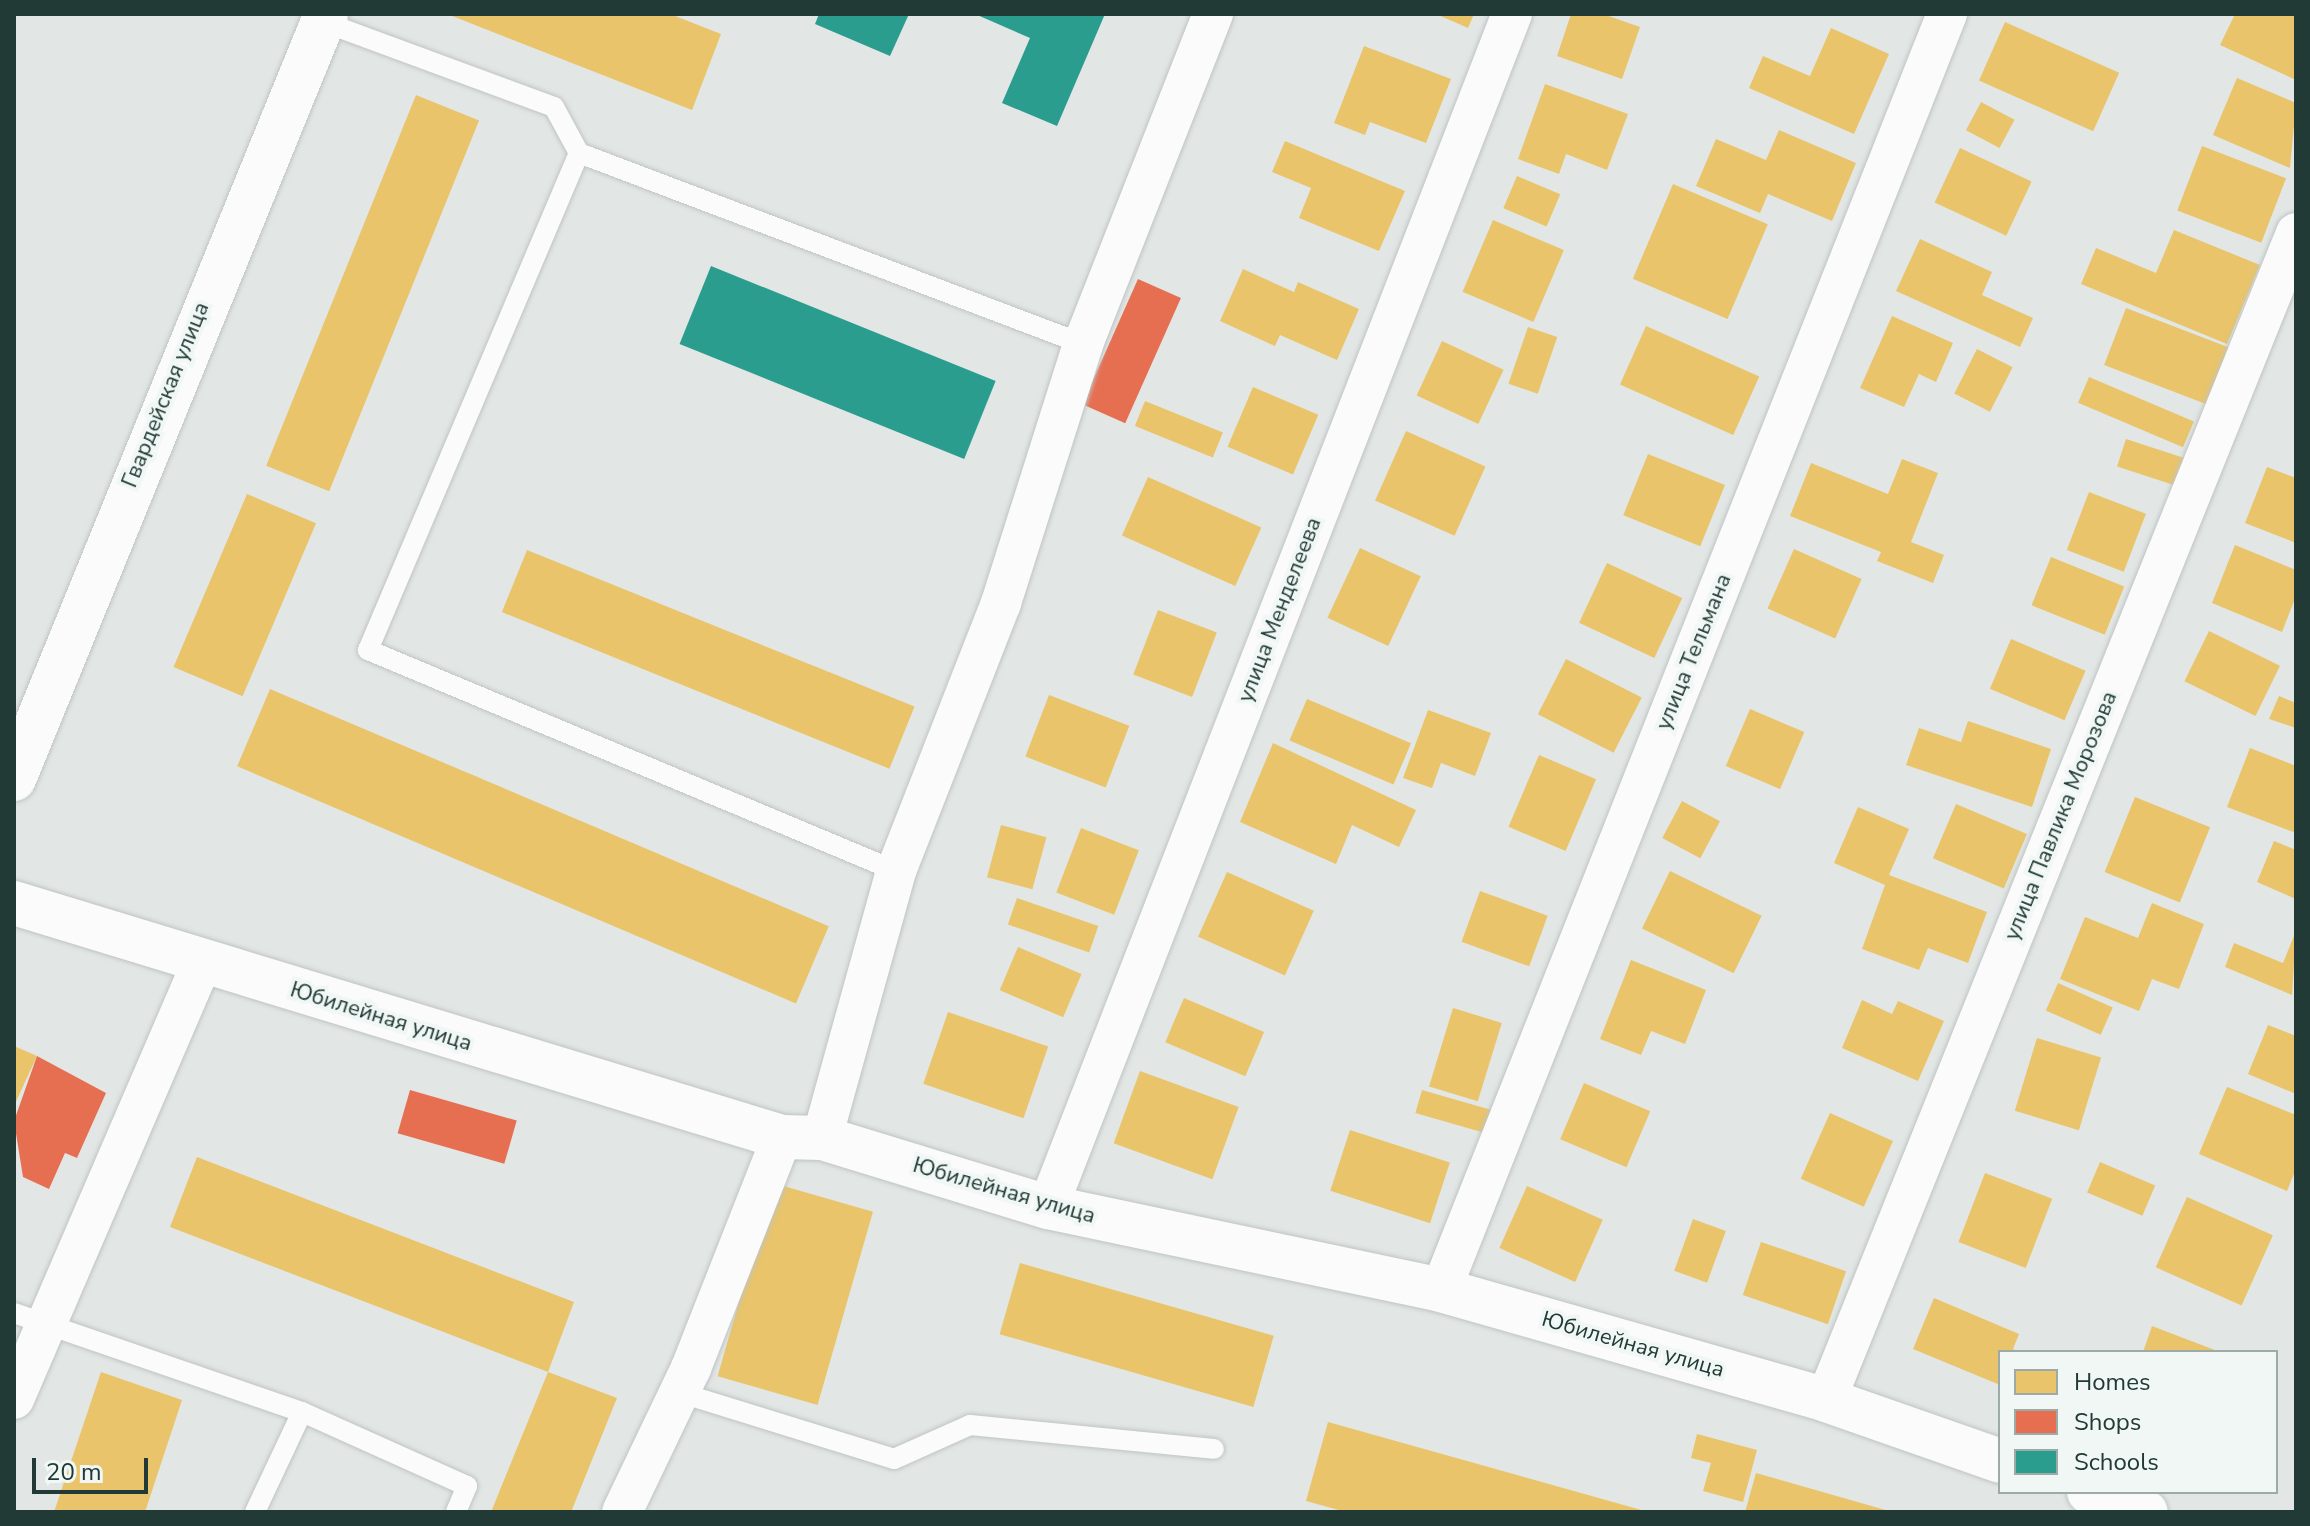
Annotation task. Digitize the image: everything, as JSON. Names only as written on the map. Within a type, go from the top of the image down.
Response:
[{"type":"street","points":[[622,1512],[802,1137],[896,871],[1001,603],[1083,344],[1213,14]]},
{"type":"street","name":"улица Менделеева","points":[[1048,1207],[1512,14]]},
{"type":"street","name":"улица Тельмана","points":[[1441,1290],[1947,14]]},
{"type":"street","name":"Гвардейская улица","points":[[14,779],[267,144],[325,18]]},
{"type":"street","name":"улица Павлика Морозова","points":[[1826,1400],[2296,233]]},
{"type":"street","name":"Юбилейная улица","points":[[14,903],[1048,1207],[1441,1290],[1826,1400],[1998,1460]]},
{"type":"street","points":[[14,1399],[30,1320],[203,961]]},
{"type":"street","points":[[2095,1494],[2146,1512]]},
{"type":"lane","points":[[325,18],[554,107],[579,153],[1083,344]]},
{"type":"lane","points":[[579,153],[368,650],[896,871]]},
{"type":"lane","points":[[30,1320],[302,1412],[467,1486],[456,1512]]},
{"type":"lane","points":[[678,1392],[894,1459],[970,1425],[1214,1449]]},
{"type":"lane","points":[[255,1512],[302,1412]]},
{"type":"building: Homes","points":[[447,14],[670,14],[721,34],[692,110]]},
{"type":"building: Homes","points":[[1436,14],[1474,14],[1468,28]]},
{"type":"building: Homes","points":[[1571,14],[1603,14],[1640,27],[1622,79],[1557,56]]},
{"type":"building: Homes","points":[[2235,14],[2296,14],[2296,80],[2220,45]]},
{"type":"building: Homes","points":[[2005,22],[2119,73],[2093,131],[1979,80]]},
{"type":"building: Homes","points":[[1831,28],[1889,54],[1854,134],[1749,88],[1763,56],[1810,76]]},
{"type":"building: Homes","points":[[1364,46],[1451,79],[1426,143],[1370,122],[1365,135],[1334,123]]},
{"type":"building: Homes","points":[[2237,78],[2296,103],[2290,168],[2213,135]]},
{"type":"building: Homes","points":[[1545,84],[1628,114],[1607,170],[1566,154],[1559,174],[1518,159]]},
{"type":"building: Homes","points":[[416,95],[479,120],[329,491],[266,466]]},
{"type":"building: Homes","points":[[1981,102],[2015,120],[2000,148],[1966,130]]},
{"type":"building: Homes","points":[[1779,130],[1856,163],[1832,221],[1768,194],[1760,213],[1696,186],[1716,139],[1766,160]]},
{"type":"building: Homes","points":[[1285,141],[1405,191],[1379,251],[1299,218],[1311,188],[1272,172]]},
{"type":"building: Homes","points":[[2202,146],[2286,178],[2261,243],[2177,210]]},
{"type":"building: Homes","points":[[1960,148],[2032,181],[2006,236],[1935,202]]},
{"type":"building: Homes","points":[[1517,176],[1560,194],[1547,227],[1503,208]]},
{"type":"building: Homes","points":[[1673,184],[1768,224],[1728,319],[1633,279]]},
{"type":"building: Homes","points":[[1493,220],[1564,250],[1533,322],[1463,292]]},
{"type":"building: Homes","points":[[2174,230],[2260,265],[2227,344],[2081,284],[2096,248],[2156,273]]},
{"type":"building: Homes","points":[[1920,239],[1992,272],[1982,295],[2033,318],[2020,347],[1896,291]]},
{"type":"building: Homes","points":[[1243,269],[1294,292],[1298,282],[1359,309],[1337,360],[1280,335],[1275,346],[1220,321]]},
{"type":"building: Homes","points":[[2126,308],[2236,350],[2214,407],[2104,365]]},
{"type":"building: Homes","points":[[1892,316],[1953,343],[1936,382],[1919,374],[1904,407],[1860,388]]},
{"type":"building: Homes","points":[[1646,326],[1759,376],[1733,435],[1620,384]]},
{"type":"building: Homes","points":[[1528,327],[1557,337],[1538,394],[1508,384]]},
{"type":"building: Homes","points":[[1442,341],[1504,370],[1478,424],[1417,395]]},
{"type":"building: Homes","points":[[1977,349],[2013,367],[1990,412],[1954,394]]},
{"type":"building: Homes","points":[[2089,377],[2194,422],[2183,447],[2078,403]]},
{"type":"building: Homes","points":[[1253,387],[1318,415],[1293,475],[1228,447]]},
{"type":"building: Homes","points":[[1145,401],[1223,432],[1213,458],[1135,426]]},
{"type":"building: Homes","points":[[1406,431],[1485,466],[1455,536],[1375,500]]},
{"type":"building: Homes","points":[[2126,439],[2201,463],[2192,491],[2117,467]]},
{"type":"building: Homes","points":[[1648,454],[1725,485],[1700,546],[1623,515]]},
{"type":"building: Homes","points":[[1902,459],[1938,473],[1911,542],[1944,555],[1933,583],[1877,561],[1881,552],[1790,516],[1811,463],[1888,494]]},
{"type":"building: Homes","points":[[2267,467],[2296,478],[2296,543],[2245,523]]},
{"type":"building: Homes","points":[[1148,477],[1261,527],[1235,586],[1122,535]]},
{"type":"building: Homes","points":[[2089,492],[2146,514],[2124,572],[2067,550]]},
{"type":"building: Homes","points":[[247,494],[316,523],[243,696],[174,667]]},
{"type":"building: Homes","points":[[2235,545],[2296,570],[2296,596],[2282,632],[2212,603]]},
{"type":"building: Homes","points":[[1360,548],[1421,576],[1388,646],[1327,618]]},
{"type":"building: Homes","points":[[1794,549],[1862,579],[1835,638],[1768,608]]},
{"type":"building: Homes","points":[[527,550],[915,707],[889,769],[502,612]]},
{"type":"building: Homes","points":[[2051,557],[2124,587],[2105,635],[2032,605]]},
{"type":"building: Homes","points":[[1607,563],[1682,598],[1654,658],[1579,623]]},
{"type":"building: Homes","points":[[1158,610],[1217,633],[1192,697],[1133,674]]},
{"type":"building: Homes","points":[[2209,631],[2280,666],[2255,716],[2184,681]]},
{"type":"building: Homes","points":[[2011,639],[2086,671],[2064,720],[1990,689]]},
{"type":"building: Homes","points":[[1566,659],[1642,698],[1614,753],[1538,714]]},
{"type":"building: Homes","points":[[270,689],[829,926],[796,1003],[237,766]]},
{"type":"building: Homes","points":[[1049,695],[1129,726],[1106,787],[1025,757]]},
{"type":"building: Homes","points":[[2279,696],[2296,703],[2296,728],[2269,719]]},
{"type":"building: Homes","points":[[1307,699],[1411,743],[1393,785],[1289,740]]},
{"type":"building: Homes","points":[[1750,709],[1804,732],[1780,789],[1726,766]]},
{"type":"building: Homes","points":[[1428,710],[1491,733],[1475,776],[1441,763],[1432,788],[1403,778]]},
{"type":"building: Homes","points":[[1968,721],[2051,749],[2032,807],[1906,765],[1919,728],[1961,742]]},
{"type":"building: Homes","points":[[1273,743],[1416,810],[1399,847],[1352,825],[1336,864],[1240,822]]},
{"type":"building: Homes","points":[[2250,748],[2296,766],[2296,833],[2227,807]]},
{"type":"building: Homes","points":[[1539,755],[1596,779],[1566,851],[1509,827]]},
{"type":"building: Homes","points":[[2135,797],[2210,827],[2180,902],[2105,872]]},
{"type":"building: Homes","points":[[1682,801],[1720,821],[1700,858],[1662,838]]},
{"type":"building: Homes","points":[[1956,804],[2027,834],[2004,888],[1933,858]]},
{"type":"building: Homes","points":[[1858,807],[1909,829],[1889,875],[1987,912],[1968,963],[1928,948],[1919,970],[1862,949],[1885,885],[1834,863]]},
{"type":"building: Homes","points":[[1001,825],[1046,837],[1032,889],[987,877]]},
{"type":"building: Homes","points":[[1081,828],[1139,850],[1114,915],[1056,892]]},
{"type":"building: Homes","points":[[2274,841],[2296,850],[2296,899],[2257,882]]},
{"type":"building: Homes","points":[[1670,871],[1762,916],[1734,973],[1642,929]]},
{"type":"building: Homes","points":[[1227,872],[1314,911],[1285,976],[1198,937]]},
{"type":"building: Homes","points":[[1480,891],[1548,916],[1529,966],[1462,942]]},
{"type":"building: Homes","points":[[1017,898],[1098,926],[1089,952],[1008,924]]},
{"type":"building: Homes","points":[[2152,903],[2204,924],[2179,989],[2152,979],[2139,1011],[2060,979],[2085,917],[2138,938]]},
{"type":"building: Homes","points":[[2296,931],[2292,995],[2225,967],[2234,943],[2283,963]]},
{"type":"building: Homes","points":[[1018,947],[1082,974],[1063,1017],[1000,990]]},
{"type":"building: Homes","points":[[1631,960],[1706,990],[1685,1044],[1651,1031],[1641,1055],[1600,1039]]},
{"type":"building: Homes","points":[[2058,983],[2113,1007],[2101,1035],[2046,1010]]},
{"type":"building: Homes","points":[[1184,998],[1264,1032],[1245,1076],[1165,1042]]},
{"type":"building: Homes","points":[[1862,1000],[1892,1014],[1898,1001],[1944,1021],[1918,1081],[1842,1048]]},
{"type":"building: Homes","points":[[1453,1008],[1502,1023],[1478,1101],[1429,1086]]},
{"type":"building: Homes","points":[[948,1012],[1048,1047],[1023,1118],[923,1084]]},
{"type":"building: Homes","points":[[2268,1025],[2296,1036],[2296,1094],[2248,1074]]},
{"type":"building: Homes","points":[[2037,1038],[2101,1058],[2079,1130],[2015,1111]]},
{"type":"building: Homes","points":[[14,1046],[37,1056],[14,1106]]},
{"type":"building: Homes","points":[[1140,1071],[1239,1107],[1212,1179],[1114,1143]]},
{"type":"building: Homes","points":[[1584,1083],[1650,1111],[1626,1167],[1560,1139]]},
{"type":"building: Homes","points":[[2227,1087],[2296,1115],[2296,1169],[2287,1191],[2199,1154]]},
{"type":"building: Homes","points":[[1422,1090],[1494,1111],[1487,1134],[1415,1113]]},
{"type":"building: Homes","points":[[1830,1113],[1893,1141],[1864,1207],[1801,1179]]},
{"type":"building: Homes","points":[[1350,1130],[1450,1162],[1430,1223],[1330,1191]]},
{"type":"building: Homes","points":[[197,1157],[574,1302],[548,1372],[170,1227]]},
{"type":"building: Homes","points":[[2100,1162],[2155,1185],[2142,1216],[2087,1192]]},
{"type":"building: Homes","points":[[1985,1173],[2052,1199],[2026,1268],[1958,1242]]},
{"type":"building: Homes","points":[[773,1183],[873,1212],[818,1405],[718,1376]]},
{"type":"building: Homes","points":[[1527,1186],[1603,1220],[1575,1282],[1499,1248]]},
{"type":"building: Homes","points":[[2187,1197],[2273,1235],[2242,1306],[2156,1267]]},
{"type":"building: Homes","points":[[1693,1219],[1726,1231],[1707,1283],[1674,1271]]},
{"type":"building: Homes","points":[[1761,1242],[1846,1271],[1828,1324],[1743,1295]]},
{"type":"building: Homes","points":[[1020,1263],[1274,1336],[1253,1407],[1000,1334]]},
{"type":"building: Homes","points":[[1934,1298],[2019,1334],[2015,1350],[1998,1350],[1998,1384],[1913,1349]]},
{"type":"building: Homes","points":[[2152,1326],[2215,1350],[2144,1350]]},
{"type":"building: Homes","points":[[101,1372],[182,1400],[145,1512],[54,1512]]},
{"type":"building: Homes","points":[[548,1372],[617,1398],[571,1512],[491,1512]]},
{"type":"building: Homes","points":[[1328,1422],[1645,1512],[1346,1512],[1306,1501]]},
{"type":"building: Homes","points":[[1697,1434],[1757,1450],[1743,1502],[1703,1491],[1711,1463],[1691,1458]]},
{"type":"building: Homes","points":[[1756,1473],[1889,1511],[1889,1512],[1745,1512]]},
{"type":"building: Shops","points":[[1138,279],[1181,298],[1125,423],[1082,404]]},
{"type":"building: Shops","points":[[37,1056],[106,1093],[77,1158],[65,1153],[49,1189],[23,1177],[14,1121]]},
{"type":"building: Shops","points":[[410,1090],[517,1121],[504,1164],[398,1133]]},
{"type":"building: Schools","points":[[819,14],[909,14],[890,56],[815,24]]},
{"type":"building: Schools","points":[[975,14],[1105,14],[1057,126],[1002,103],[1030,38]]},
{"type":"building: Schools","points":[[711,266],[996,381],[964,459],[680,344]]}]
